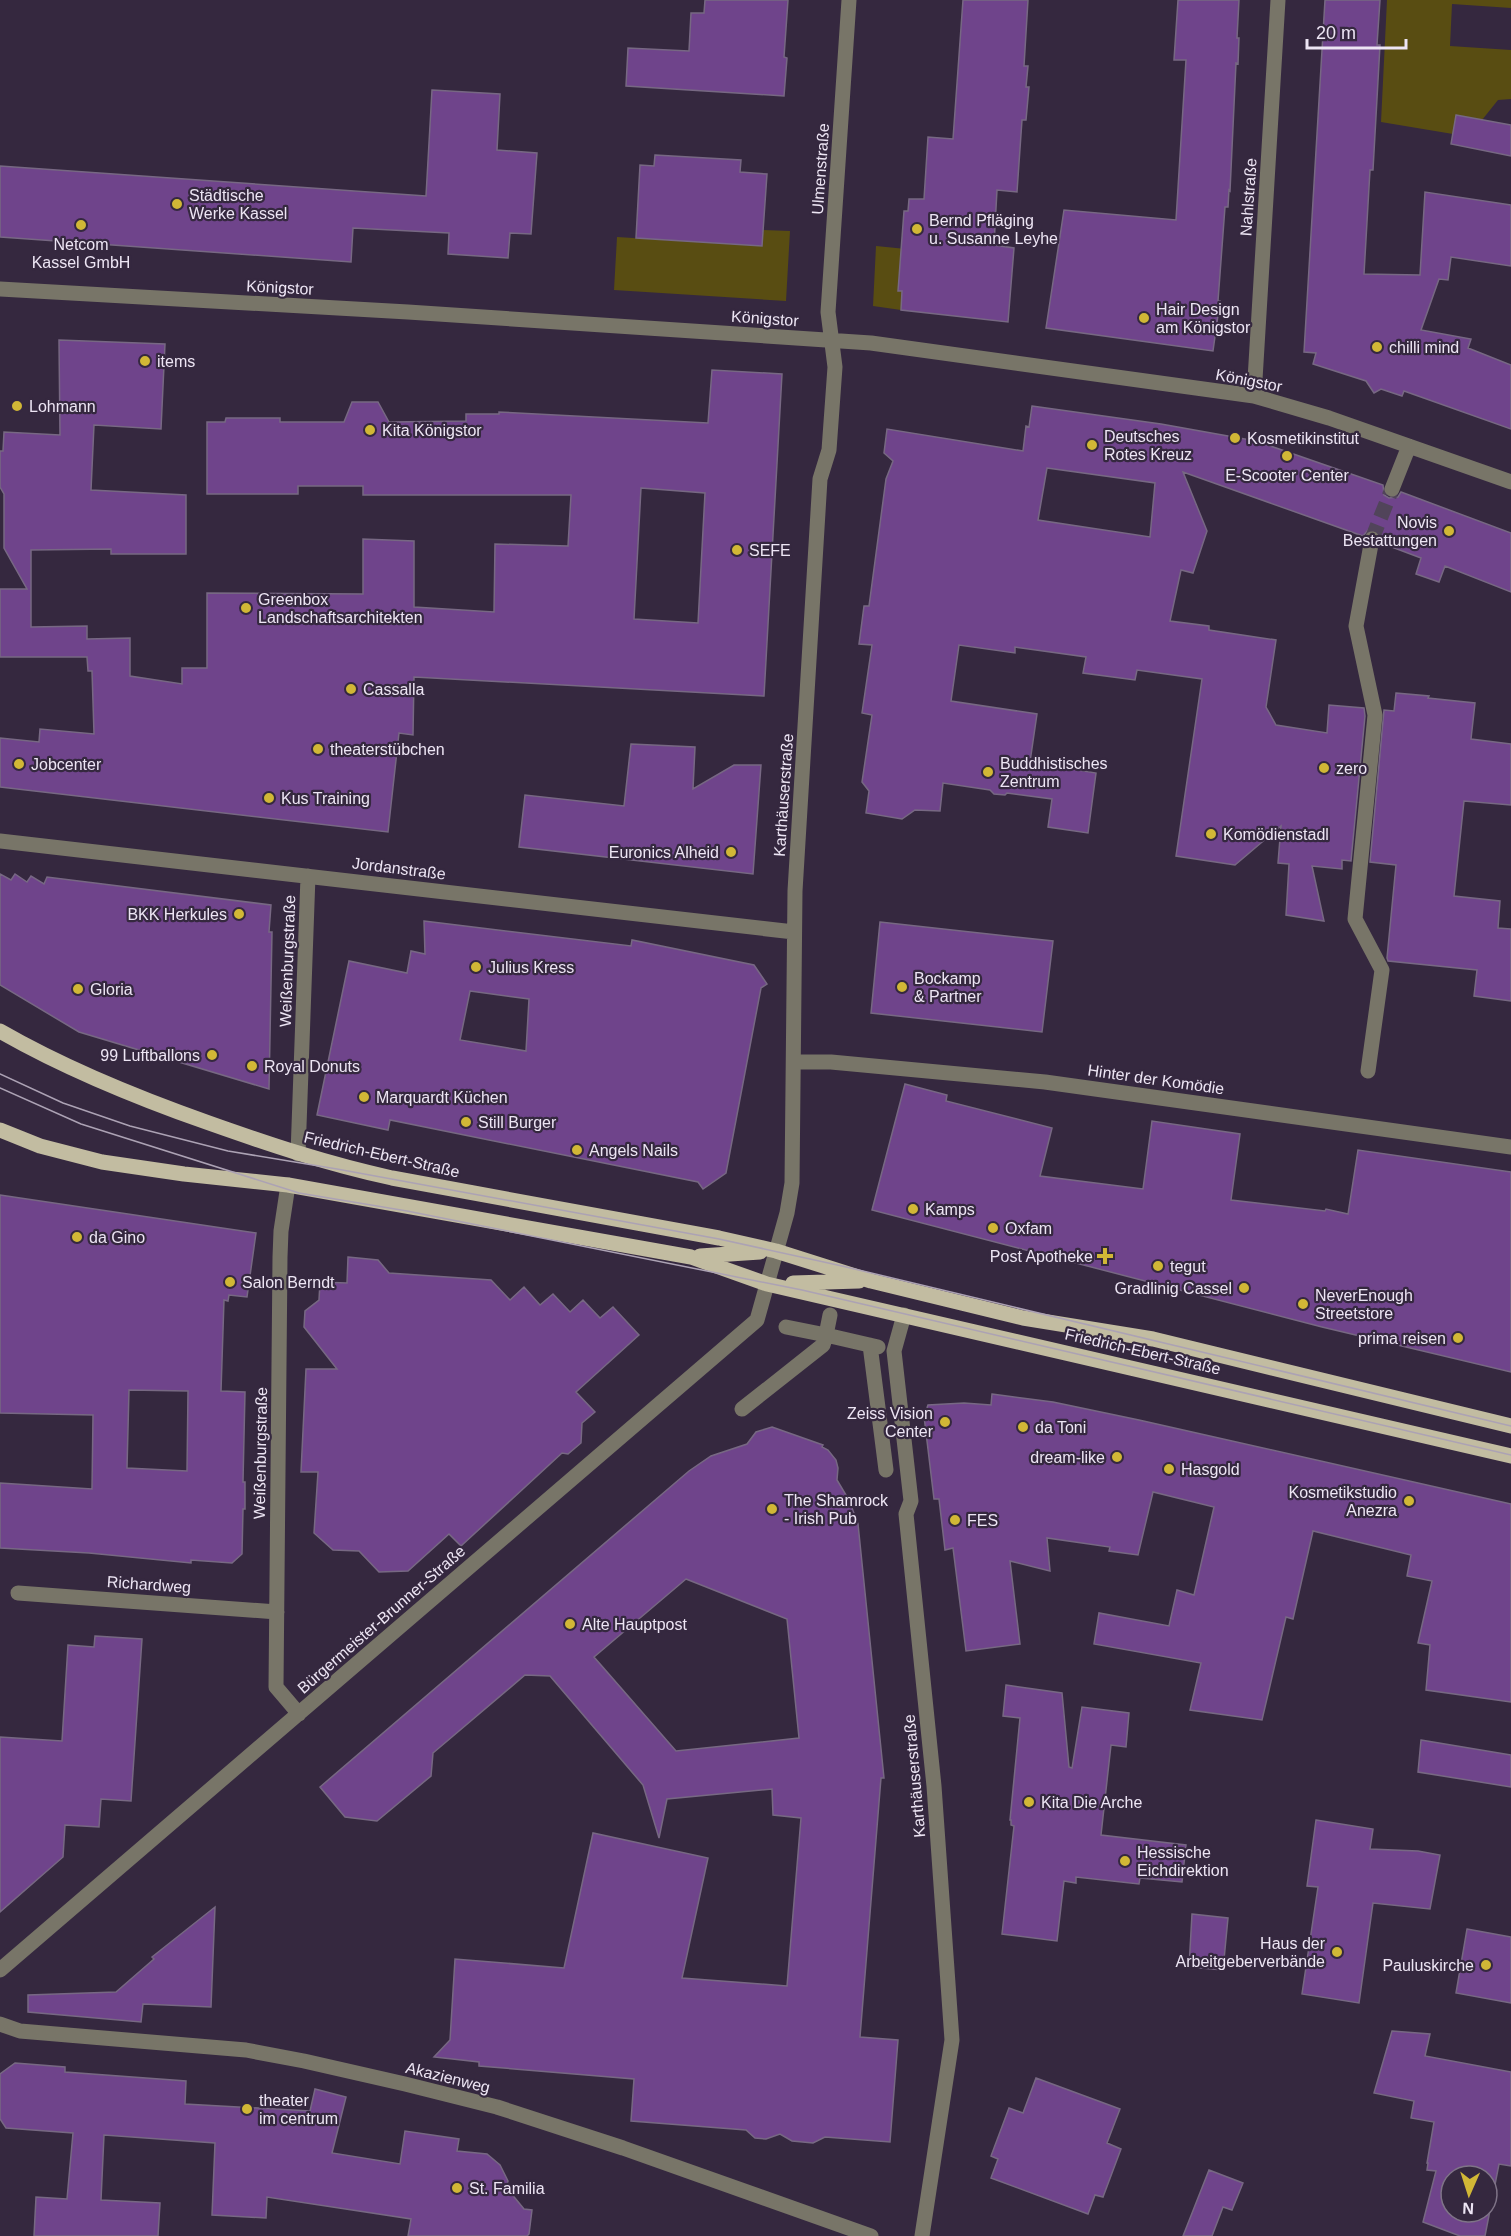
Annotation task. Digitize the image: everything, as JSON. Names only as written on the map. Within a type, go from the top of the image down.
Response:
[{"type":"main road","name":"Friedrich-Ebert-Straße","points":[[0,1031],[82,1072],[165,1107],[298,1154],[392,1178],[719,1238],[776,1251],[871,1281],[1023,1318],[1153,1339],[1511,1426]]},
{"type":"main road","name":"Friedrich-Ebert-Straße","points":[[0,1130],[40,1146],[102,1162],[184,1174],[288,1185],[691,1257],[767,1284],[1511,1455]]},
{"type":"main road","points":[[691,1257],[776,1251]]},
{"type":"main road","points":[[767,1284],[871,1281]]},
{"type":"street","name":"Ulmenstraße","points":[[832,341],[828,312],[849,0]]},
{"type":"street","name":"Nahlstraße","points":[[1254,396],[1278,0]]},
{"type":"street","name":"Königstor","points":[[0,289],[430,313],[871,343],[1254,396],[1329,417],[1511,482]]},
{"type":"street","name":"Karthäuserstraße","points":[[776,1251],[787,1213],[792,1182],[795,884],[820,478],[829,450],[835,367],[832,341]]},
{"type":"street","points":[[1392,489],[1409,446]]},
{"type":"street","points":[[1368,1071],[1382,970],[1355,919],[1375,715],[1356,626],[1372,539]]},
{"type":"street","name":"Jordanstraße","points":[[0,841],[794,932]]},
{"type":"street","name":"Weißenburgstraße","points":[[298,1154],[308,876]]},
{"type":"street","name":"Hinter der Komödie","points":[[795,1062],[831,1062],[1045,1082],[1511,1147]]},
{"type":"street","name":"Weißenburgstraße","points":[[288,1185],[281,1231],[280,1257],[276,1687],[299,1714]]},
{"type":"street","points":[[767,1284],[776,1251]]},
{"type":"street","name":"Bürgermeister-Brunner-Straße","points":[[0,1970],[757,1320],[767,1284]]},
{"type":"street","points":[[742,1409],[823,1345],[830,1315]]},
{"type":"street","name":"Karthäuserstraße","points":[[904,1315],[894,1351],[911,1502],[906,1515],[934,1786],[952,2040],[922,2236]]},
{"type":"street","points":[[786,1327],[874,1346],[886,1470]]},
{"type":"street","name":"Richardweg","points":[[18,1593],[277,1612]]},
{"type":"street","name":"Akazienweg","points":[[0,2024],[20,2031],[246,2050],[405,2085],[496,2108],[623,2148],[871,2236]]},
{"type":"shaded area","points":[[1387,0],[1511,0],[1511,8],[1452,4],[1450,46],[1511,50],[1511,99],[1498,100],[1482,120],[1453,134],[1381,122]]},
{"type":"shaded area","points":[[763,230],[790,231],[786,301],[614,290],[617,237],[762,246]]},
{"type":"shaded area","points":[[876,246],[906,249],[904,273],[899,273],[898,291],[902,291],[901,310],[873,306]]},
{"type":"building","points":[[705,0],[788,0],[784,96],[626,86],[628,48],[689,51],[691,13],[704,13]]},
{"type":"building","points":[[963,0],[1028,0],[1024,66],[1028,66],[1026,87],[1029,87],[1026,120],[1022,120],[1017,192],[997,190],[994,245],[1014,248],[1008,322],[901,310],[902,291],[898,291],[904,211],[908,211],[909,199],[924,199],[928,137],[953,139]]},
{"type":"building","points":[[1178,0],[1239,0],[1238,64],[1236,63],[1230,191],[1228,207],[1225,207],[1218,301],[1220,301],[1213,351],[1046,328],[1064,210],[1176,220],[1186,60],[1174,60]]},
{"type":"building","points":[[1325,0],[1380,0],[1377,45],[1380,45],[1373,170],[1370,170],[1364,274],[1420,275],[1425,192],[1511,205],[1511,266],[1451,257],[1448,280],[1439,279],[1421,330],[1471,339],[1468,348],[1511,365],[1511,429],[1404,391],[1402,396],[1381,389],[1374,393],[1366,381],[1313,364],[1316,353],[1304,352]]},
{"type":"building","points":[[432,90],[500,94],[497,150],[537,153],[531,234],[510,233],[508,258],[448,254],[449,233],[353,228],[351,262],[0,237],[0,166],[426,196]]},
{"type":"building","points":[[1456,115],[1511,125],[1511,156],[1451,144]]},
{"type":"building","points":[[655,155],[741,160],[740,172],[767,174],[762,246],[636,238],[640,165],[654,166]]},
{"type":"building","points":[[59,340],[165,344],[161,429],[94,425],[91,490],[186,495],[186,554],[111,554],[111,549],[31,550],[31,627],[87,626],[87,639],[130,638],[130,676],[182,684],[182,668],[207,668],[207,593],[363,594],[363,539],[414,541],[414,607],[494,612],[495,544],[568,546],[571,495],[363,495],[363,486],[298,486],[298,494],[207,494],[207,422],[225,422],[226,418],[280,418],[280,422],[344,422],[352,402],[378,402],[389,422],[466,421],[466,414],[499,414],[499,412],[708,423],[712,370],[782,374],[764,696],[414,677],[413,735],[399,733],[388,832],[0,787],[0,738],[39,742],[40,729],[94,734],[92,671],[88,671],[87,657],[0,657],[0,589],[27,589],[4,548],[4,494],[0,487],[0,451],[3,451],[4,432],[60,435]],"holes":[[[641,488],[705,493],[698,623],[634,619]]]},
{"type":"building","points":[[1032,406],[1161,424],[1256,441],[1383,485],[1384,495],[1389,498],[1398,497],[1401,492],[1511,533],[1511,592],[1445,566],[1439,582],[1416,574],[1421,558],[1381,543],[1381,535],[1374,530],[1368,530],[1363,536],[1183,472],[1207,531],[1193,573],[1181,570],[1170,621],[1209,626],[1209,630],[1276,640],[1266,707],[1276,725],[1327,733],[1329,705],[1364,708],[1351,861],[1342,860],[1342,869],[1312,866],[1324,921],[1286,915],[1289,864],[1278,863],[1281,826],[1235,865],[1176,856],[1202,679],[1137,670],[1135,680],[1083,673],[1086,657],[1015,647],[1015,653],[959,645],[951,701],[1037,714],[1030,762],[1096,773],[1088,833],[1048,827],[1052,799],[1007,793],[1005,795],[994,794],[990,790],[943,783],[940,811],[915,810],[902,819],[866,813],[869,791],[862,782],[872,715],[862,713],[872,645],[859,644],[864,606],[869,606],[886,479],[893,461],[884,453],[887,429],[1023,451],[1026,426],[1029,427]],"holes":[[[1047,468],[1155,483],[1150,537],[1038,520]]]},
{"type":"building","points":[[1396,693],[1475,703],[1471,739],[1511,744],[1511,805],[1464,801],[1454,896],[1500,901],[1498,928],[1511,929],[1511,1001],[1474,996],[1477,970],[1388,961],[1396,865],[1370,862],[1384,710],[1394,711]]},
{"type":"building","points":[[631,744],[695,747],[693,789],[734,765],[761,765],[753,874],[519,847],[525,795],[624,806]]},
{"type":"building","points":[[0,874],[11,880],[15,874],[27,882],[31,876],[44,884],[47,877],[271,905],[269,1089],[79,1032],[0,985]]},
{"type":"building","points":[[424,921],[631,946],[632,940],[754,965],[767,984],[761,988],[726,1173],[703,1189],[698,1182],[390,1120],[388,1130],[317,1115],[349,961],[407,973],[411,951],[425,954]],"holes":[[[470,991],[529,999],[526,1051],[460,1040]]]},
{"type":"building","points":[[880,922],[1053,941],[1042,1032],[871,1013]]},
{"type":"building","points":[[905,1084],[947,1095],[946,1101],[1052,1128],[1040,1176],[1143,1189],[1152,1121],[1240,1134],[1231,1200],[1325,1211],[1326,1209],[1348,1214],[1358,1150],[1511,1172],[1511,1372],[1322,1327],[872,1210]]},
{"type":"building","points":[[0,1195],[256,1233],[247,1297],[229,1295],[228,1301],[224,1300],[221,1391],[245,1392],[243,1482],[245,1482],[245,1509],[243,1509],[242,1554],[232,1563],[191,1560],[191,1563],[89,1553],[0,1548],[0,1483],[92,1489],[93,1415],[0,1413]],"holes":[[[129,1390],[188,1391],[187,1471],[127,1468]]]},
{"type":"building","points":[[348,1257],[378,1260],[389,1273],[491,1280],[510,1300],[524,1287],[540,1305],[553,1294],[570,1312],[583,1300],[600,1318],[613,1307],[639,1335],[576,1392],[595,1412],[582,1423],[581,1443],[568,1454],[562,1453],[461,1546],[449,1534],[408,1571],[379,1572],[359,1551],[333,1550],[314,1533],[318,1472],[301,1472],[306,1369],[337,1369],[304,1327],[305,1311],[319,1300],[320,1282],[347,1283]]},
{"type":"building","points":[[992,1394],[1053,1402],[1139,1420],[1511,1504],[1511,1702],[1426,1690],[1430,1645],[1418,1643],[1432,1581],[1407,1576],[1411,1555],[1313,1531],[1293,1619],[1286,1617],[1262,1720],[1190,1710],[1201,1663],[1094,1644],[1099,1613],[1169,1626],[1177,1590],[1194,1595],[1214,1507],[1153,1492],[1138,1555],[1109,1551],[1110,1547],[1047,1538],[1050,1571],[1010,1561],[1020,1644],[966,1651],[953,1548],[945,1550],[939,1499],[934,1499],[924,1416],[928,1405],[964,1403],[991,1405]]},
{"type":"building","points":[[772,1427],[823,1445],[822,1447],[828,1450],[836,1460],[837,1480],[849,1500],[858,1524],[884,1778],[881,1778],[860,2037],[898,2040],[890,2142],[825,2137],[813,2143],[792,2141],[780,2134],[766,2139],[755,2138],[746,2130],[631,2121],[634,2079],[479,2066],[479,2062],[434,2057],[450,2040],[455,1959],[564,1968],[593,1833],[708,1858],[682,1978],[787,1986],[801,1818],[773,1815],[772,1789],[667,1799],[659,1838],[643,1785],[550,1676],[525,1675],[433,1753],[431,1776],[377,1821],[345,1817],[320,1787],[689,1471],[711,1456],[747,1444],[756,1432]],"holes":[[[686,1579],[787,1619],[799,1738],[676,1751],[594,1657]]]},
{"type":"building","points":[[95,1636],[142,1639],[131,1801],[101,1799],[99,1827],[65,1825],[63,1857],[0,1912],[0,1737],[62,1741],[68,1645],[94,1647]]},
{"type":"building","points":[[1006,1685],[1062,1693],[1069,1767],[1072,1768],[1082,1707],[1129,1713],[1126,1747],[1111,1745],[1101,1835],[1186,1845],[1182,1882],[1140,1878],[1139,1884],[1076,1877],[1076,1883],[1064,1881],[1057,1941],[1002,1934],[1014,1826],[1011,1825],[1010,1820],[1020,1718],[1003,1716]]},
{"type":"building","points":[[1421,1740],[1511,1755],[1511,1787],[1418,1772]]},
{"type":"building","name":"Haus der Arbeitgeberverbände","points":[[1316,1820],[1373,1829],[1370,1849],[1418,1851],[1440,1855],[1430,1909],[1373,1903],[1359,2003],[1302,1994],[1318,1887],[1307,1886]]},
{"type":"building","points":[[215,1907],[211,2007],[143,2004],[141,2022],[28,2012],[28,1995],[116,1992],[154,1959],[152,1957]]},
{"type":"building","points":[[1192,1914],[1228,1918],[1223,1970],[1189,1967]]},
{"type":"building","name":"Pauluskirche","points":[[1467,1929],[1511,1937],[1511,2003],[1456,1993]]},
{"type":"building","points":[[1392,2031],[1430,2034],[1425,2056],[1511,2072],[1511,2166],[1439,2164],[1439,2224],[1487,2224],[1485,2236],[1460,2236],[1423,2222],[1436,2171],[1427,2170],[1434,2122],[1411,2118],[1414,2101],[1374,2093]]},
{"type":"building","points":[[15,2063],[65,2067],[65,2072],[186,2081],[185,2104],[310,2111],[315,2089],[346,2097],[332,2153],[400,2164],[405,2131],[459,2139],[457,2151],[487,2154],[500,2165],[508,2181],[506,2187],[524,2209],[532,2210],[529,2234],[527,2236],[408,2236],[411,2219],[267,2197],[266,2218],[212,2215],[215,2143],[104,2135],[101,2200],[160,2203],[158,2236],[34,2236],[36,2197],[67,2199],[73,2133],[6,2128],[0,2119],[0,2074]]},
{"type":"building","points":[[1036,2078],[1120,2109],[1107,2143],[1121,2149],[1103,2197],[1095,2195],[1088,2214],[991,2178],[998,2159],[991,2156],[1009,2108],[1023,2113]]},
{"type":"building","points":[[1209,2170],[1243,2183],[1232,2210],[1223,2207],[1212,2236],[1183,2236]]},
{"type":"tunnel","points":[[1372,539],[1392,489]]},
{"type":"tram line","points":[[0,1074],[63,1103],[130,1126],[228,1151],[719,1239],[842,1266],[1511,1426]]},
{"type":"tram line","points":[[0,1088],[81,1124],[299,1193],[407,1211],[802,1290],[1511,1455]]},
{"type":"place","name":"Städtische Werke Kassel","points":[[177,204]]},
{"type":"place","name":"Netcom Kassel GmbH","points":[[81,225]]},
{"type":"place","name":"Bernd Pfläging u. Susanne Leyhe","points":[[917,229]]},
{"type":"place","name":"Hair Design am Königstor","points":[[1144,318]]},
{"type":"place","name":"chilli mind","points":[[1377,347]]},
{"type":"place","name":"items","points":[[145,361]]},
{"type":"place","name":"Lohmann","points":[[17,406]]},
{"type":"place","name":"Kita Königstor","points":[[370,430]]},
{"type":"place","name":"Kosmetikinstitut","points":[[1235,438]]},
{"type":"place","name":"Deutsches Rotes Kreuz","points":[[1092,445]]},
{"type":"place","name":"E-Scooter Center","points":[[1287,456]]},
{"type":"place","name":"Novis Bestattungen","points":[[1449,531]]},
{"type":"place","name":"SEFE","points":[[737,550]]},
{"type":"place","name":"Greenbox Landschaftsarchitekten","points":[[246,608]]},
{"type":"place","name":"Cassalla","points":[[351,689]]},
{"type":"place","name":"theaterstübchen","points":[[318,749]]},
{"type":"place","name":"Jobcenter","points":[[19,764]]},
{"type":"place","name":"zero","points":[[1324,768]]},
{"type":"place","name":"Buddhistisches Zentrum","points":[[988,772]]},
{"type":"place","name":"Kus Training","points":[[269,798]]},
{"type":"place","name":"Komödienstadl","points":[[1211,834]]},
{"type":"place","name":"Euronics Alheid","points":[[731,852]]},
{"type":"place","name":"BKK Herkules","points":[[239,914]]},
{"type":"place","name":"Julius Kress","points":[[476,967]]},
{"type":"place","name":"Bockamp & Partner","points":[[902,987]]},
{"type":"place","name":"Gloria","points":[[78,989]]},
{"type":"place","name":"99 Luftballons","points":[[212,1055]]},
{"type":"place","name":"Royal Donuts","points":[[252,1066]]},
{"type":"place","name":"Marquardt Küchen","points":[[364,1097]]},
{"type":"place","name":"Still Burger","points":[[466,1122]]},
{"type":"place","name":"Angels Nails","points":[[577,1150]]},
{"type":"place","name":"Kamps","points":[[913,1209]]},
{"type":"place","name":"Oxfam","points":[[993,1228]]},
{"type":"place","name":"da Gino","points":[[77,1237]]},
{"type":"place","name":"Post Apotheke","points":[[1105,1256]]},
{"type":"place","name":"tegut","points":[[1158,1266]]},
{"type":"place","name":"Salon Berndt","points":[[230,1282]]},
{"type":"place","name":"Gradlinig Cassel","points":[[1244,1288]]},
{"type":"place","name":"NeverEnough Streetstore","points":[[1303,1304]]},
{"type":"place","name":"prima reisen","points":[[1458,1338]]},
{"type":"place","name":"Zeiss Vision Center","points":[[945,1422]]},
{"type":"place","name":"da Toni","points":[[1023,1427]]},
{"type":"place","name":"dream-like","points":[[1117,1457]]},
{"type":"place","name":"Hasgold","points":[[1169,1469]]},
{"type":"place","name":"Kosmetikstudio Anezra","points":[[1409,1501]]},
{"type":"place","name":"The Shamrock - Irish Pub","points":[[772,1509]]},
{"type":"place","name":"FES","points":[[955,1520]]},
{"type":"place","name":"Alte Hauptpost","points":[[570,1624]]},
{"type":"place","name":"Kita Die Arche","points":[[1029,1802]]},
{"type":"place","name":"Hessische Eichdirektion","points":[[1125,1861]]},
{"type":"place","name":"Haus der Arbeitgeberverbände","points":[[1337,1952]]},
{"type":"place","name":"Pauluskirche","points":[[1486,1965]]},
{"type":"place","name":"theater im centrum","points":[[247,2109]]},
{"type":"place","name":"St. Familia","points":[[457,2188]]}]
